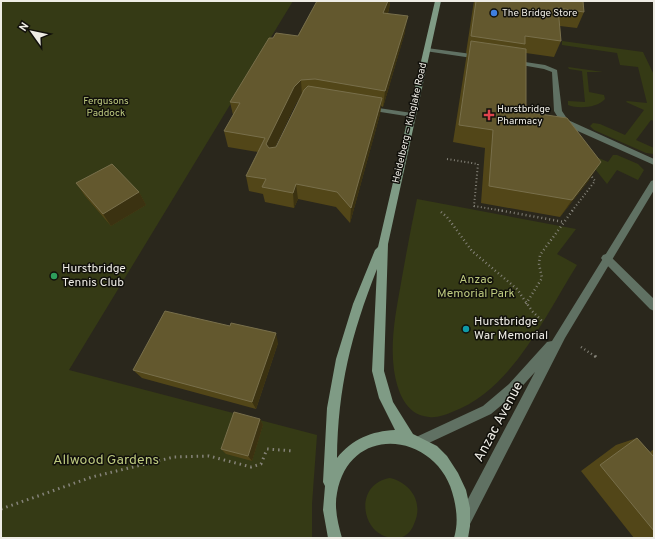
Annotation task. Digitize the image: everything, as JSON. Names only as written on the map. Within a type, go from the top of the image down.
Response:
[{"type":"main road","name":"Heidelberg – Kinglake Road","points":[[330,493],[332,424],[338,374],[355,313],[382,244],[438,1]]},
{"type":"main road","name":"Heidelberg – Kinglake Road","points":[[382,244],[378,371],[380,384],[389,410],[413,440]]},
{"type":"main road","points":[[330,538],[330,493],[334,476],[342,462],[352,450],[365,441],[378,436],[394,435],[413,440],[433,451],[446,465],[456,483],[462,502],[462,534]]},
{"type":"main road","points":[[330,513],[335,538]]},
{"type":"street","points":[[427,50],[484,58]]},
{"type":"street","points":[[506,61],[552,69],[556,74],[558,111],[562,119],[571,125],[654,162]]},
{"type":"street","points":[[362,106],[412,115]]},
{"type":"street","name":"Anzac Avenue","points":[[462,534],[561,334],[606,258],[654,183]]},
{"type":"street","points":[[606,258],[654,306]]},
{"type":"street","name":"Anzac Avenue","points":[[413,440],[487,410],[513,388],[561,334]]},
{"type":"path","points":[[447,159],[478,164],[474,206],[564,222]]},
{"type":"path","points":[[526,304],[542,278],[539,264],[540,255],[595,181],[586,169]]},
{"type":"path","points":[[441,212],[448,217],[472,251],[517,289],[526,304],[538,318],[597,358]]},
{"type":"path","points":[[1,509],[92,477],[174,457],[209,456],[251,467],[261,464],[267,449],[294,450]]},
{"type":"green space","name":"Fergusons Paddock","points":[[1,1],[293,1],[69,370],[317,435],[312,504],[312,538],[1,538]]},
{"type":"green space","points":[[562,41],[643,52],[654,75],[654,121],[651,120],[636,140],[654,148],[654,154],[646,153],[594,130],[590,126],[593,123],[600,124],[625,135],[644,110],[626,102],[647,103],[638,67],[620,65],[617,53],[562,45]]},
{"type":"green space","points":[[568,67],[603,72],[587,72],[589,92],[604,95],[605,99],[602,102],[587,107],[568,105],[568,101],[585,102],[582,71],[569,69]]},
{"type":"green space","points":[[580,150],[608,162],[613,155],[617,155],[638,164],[644,170],[638,180],[617,170],[607,184]]},
{"type":"green space","name":"Anzac Memorial Park","points":[[417,199],[576,229],[557,254],[577,265],[525,349],[492,387],[473,401],[449,413],[435,417],[421,415],[408,407],[397,386],[393,359],[393,337],[396,315]]},
{"type":"green space","points":[[390,478],[404,484],[414,495],[416,502],[417,516],[413,527],[407,534],[399,538],[384,536],[375,530],[369,521],[366,511],[366,500],[370,490],[378,482]]},
{"type":"building","points":[[317,1],[388,1],[383,13],[408,16],[385,91],[315,79],[301,80],[294,87],[266,144],[269,148],[276,147],[304,90],[308,86],[382,98],[351,208],[337,192],[296,184],[293,193],[262,187],[266,179],[246,176],[265,138],[224,131],[240,103],[230,102],[269,38],[273,38],[276,33],[298,36]]},
{"type":"building","points":[[476,1],[583,1],[584,12],[558,8],[561,41],[525,36],[525,44],[471,36]]},
{"type":"building","points":[[471,41],[526,49],[526,112],[567,118],[601,162],[572,200],[489,186],[493,130],[459,125]]},
{"type":"building","points":[[112,164],[139,192],[103,214],[76,183]]},
{"type":"building","points":[[165,311],[230,326],[231,323],[276,333],[252,402],[133,370]]},
{"type":"building","points":[[234,412],[260,419],[248,456],[221,449]]},
{"type":"building","points":[[637,438],[654,457],[654,531],[600,465]]},
{"type":"place","name":"The Bridge Store","points":[[494,13]]},
{"type":"place","name":"Hurstbridge Pharmacy","points":[[489,115]]},
{"type":"place","name":"Hurstbridge Tennis Club","points":[[54,276]]},
{"type":"place","name":"Hurstbridge War Memorial","points":[[466,329]]},
{"type":"park label","name":"Allwood Gardens","points":[[106,460]]}]
